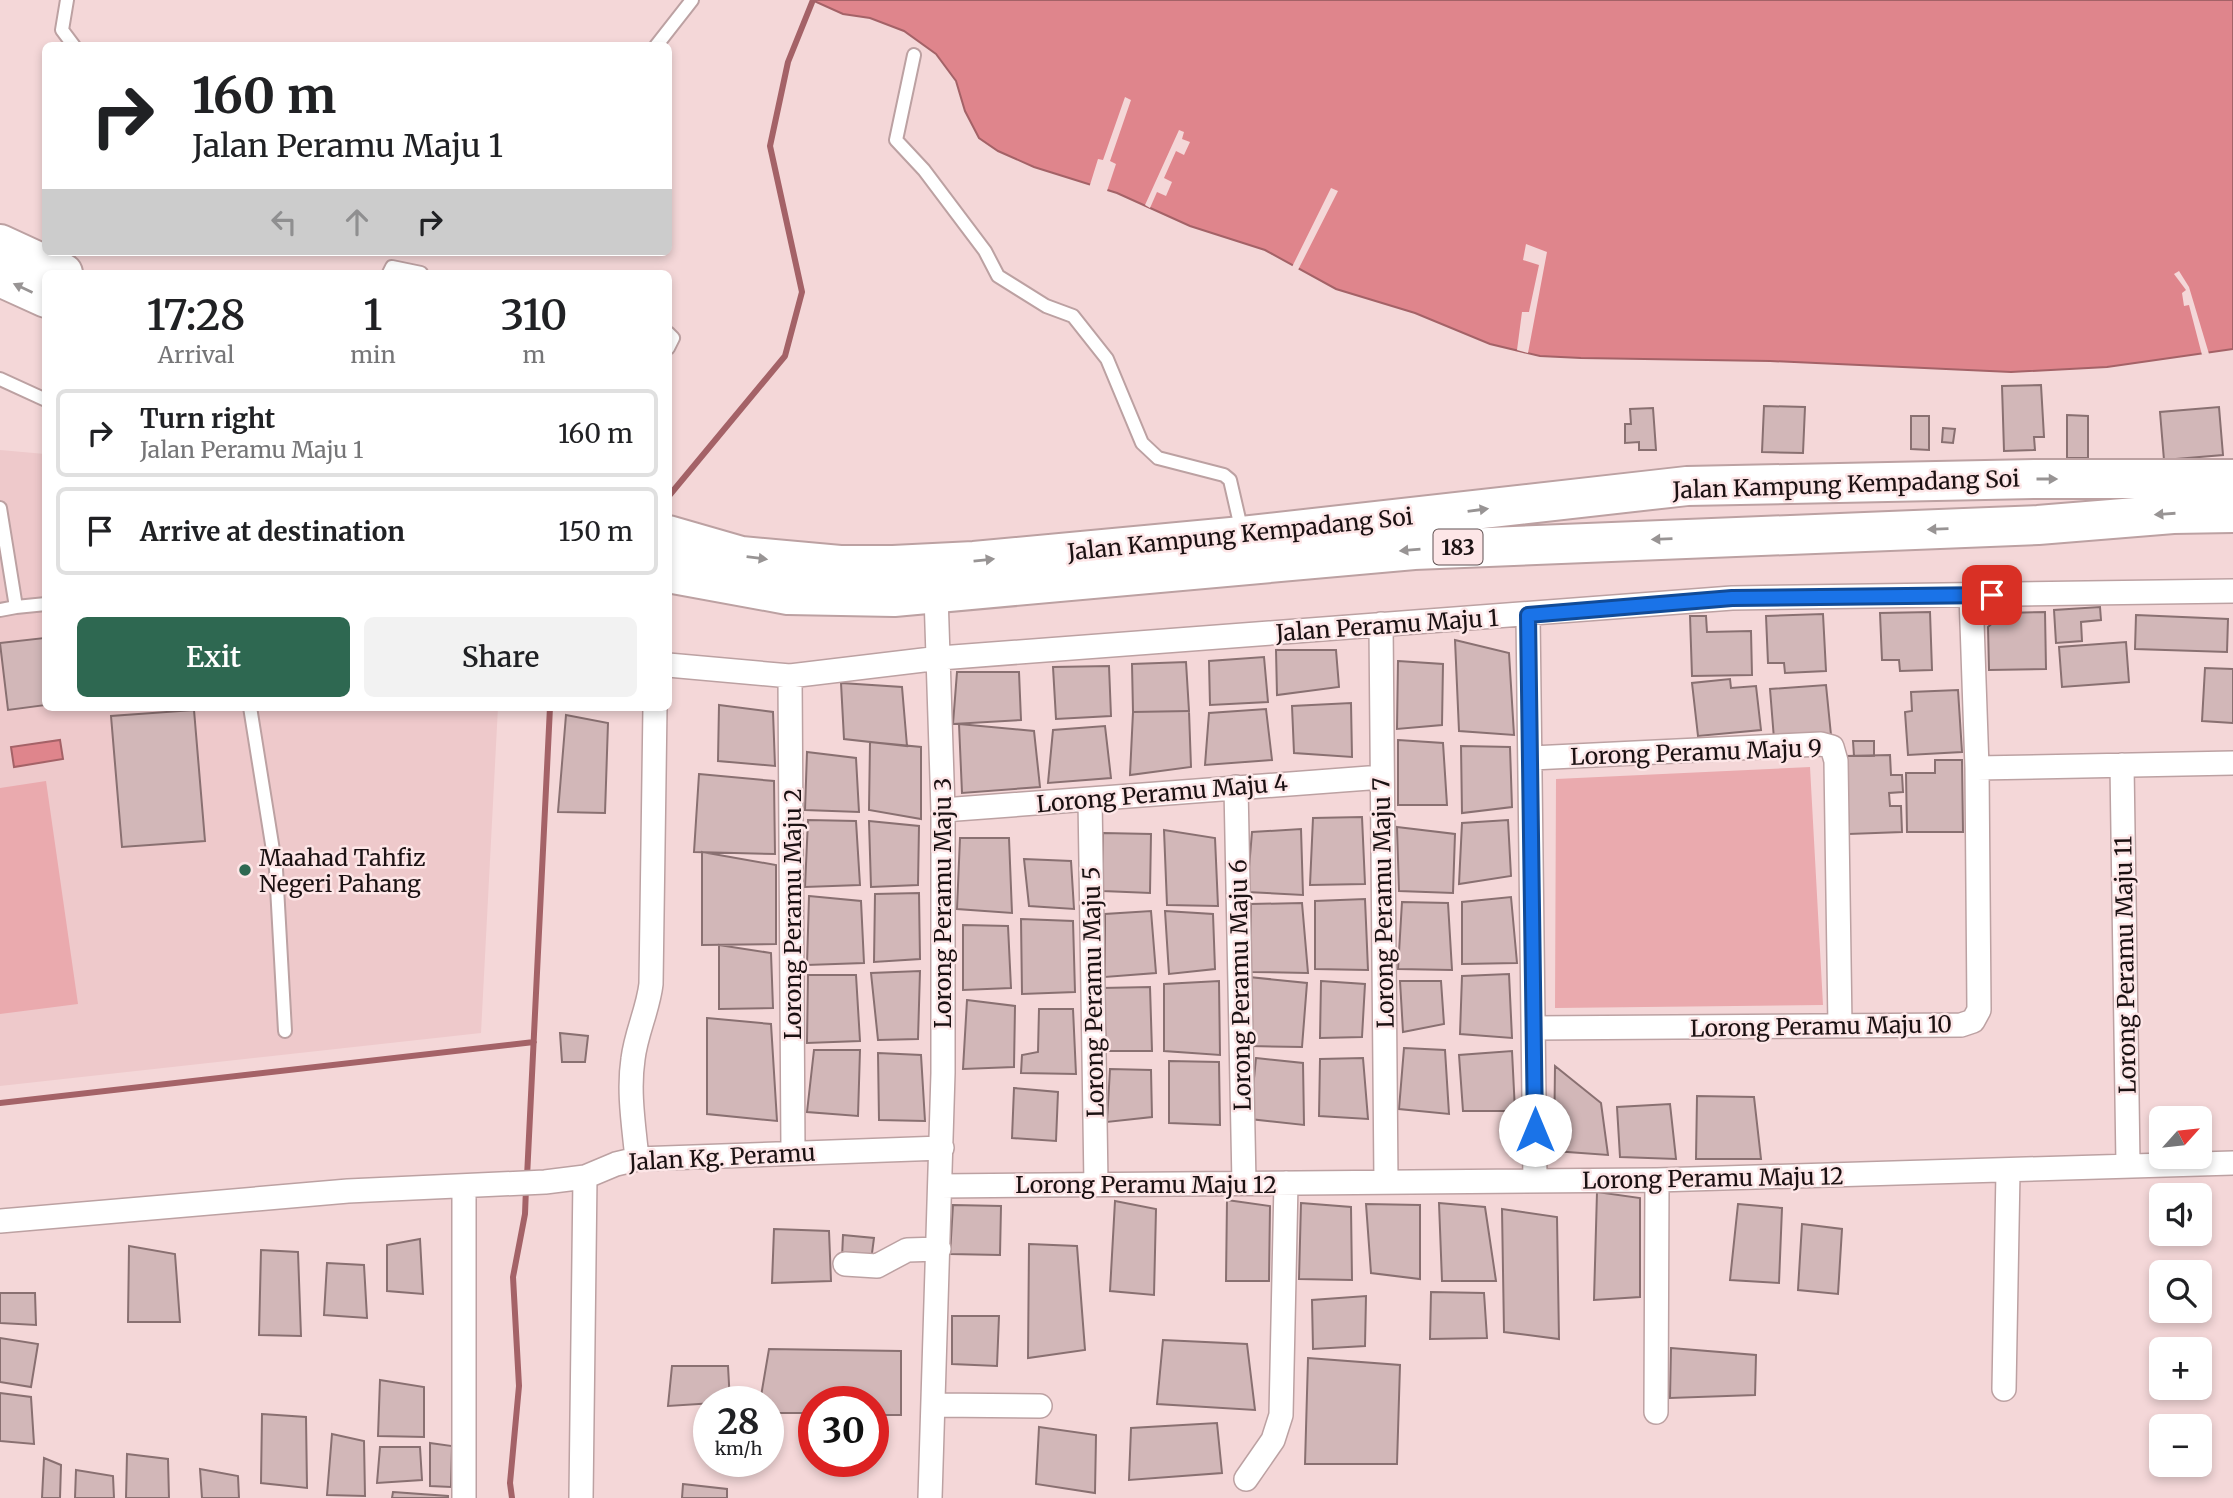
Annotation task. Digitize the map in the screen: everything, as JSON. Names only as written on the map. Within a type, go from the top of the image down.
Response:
[{"type":"highway","points":[[0,244],[56,270]]},
{"type":"highway","points":[[0,277],[42,296]]},
{"type":"highway","name":"Jalan Kampung Kempadang Soi","points":[[680,538],[741,556],[790,562],[880,565],[974,561],[1242,536],[1739,482],[2233,479]]},
{"type":"highway","points":[[1738,537],[1707,525],[1697,512],[1705,498],[1739,482]]},
{"type":"highway","name":"Jalan Kampung Kempadang Soi","points":[[677,576],[788,595],[936,595],[1414,550],[2233,513]]},
{"type":"street","name":"Jalan Peramu Maju 1","points":[[672,665],[790,676],[940,658],[1732,598],[2233,591]]},
{"type":"street","name":"Lorong Peramu Maju 10","points":[[1534,1028],[1961,1026],[1973,1021],[1979,1010],[1977,768],[1971,594]]},
{"type":"street","name":"Lorong Peramu Maju 3","points":[[930,1498],[942,1148],[943,810],[936,595]]},
{"type":"street","points":[[1528,615],[1532,758],[1535,1181]]},
{"type":"street","name":"Lorong Peramu Maju 7","points":[[1381,624],[1386,1182]]},
{"type":"street","name":"Lorong Peramu Maju 2","points":[[790,676],[793,1152]]},
{"type":"street","points":[[637,1159],[631,1088],[633,1058],[648,1006],[651,984],[655,711]]},
{"type":"street","name":"Lorong Peramu Maju 9","points":[[1532,758],[1821,744],[1832,747],[1836,761],[1840,1026]]},
{"type":"street","points":[[1977,768],[2233,763]]},
{"type":"street","name":"Lorong Peramu Maju 11","points":[[2122,765],[2128,1164]]},
{"type":"street","name":"Lorong Peramu Maju 4","points":[[943,810],[1382,777]]},
{"type":"street","name":"Lorong Peramu Maju 6","points":[[1236,787],[1244,1183]]},
{"type":"street","name":"Lorong Peramu Maju 5","points":[[1090,799],[1096,1184]]},
{"type":"street","name":"Jalan Kg. Peramu","points":[[0,1221],[348,1191],[545,1182],[585,1177],[615,1164],[637,1159],[942,1148]]},
{"type":"street","name":"Lorong Peramu Maju 12","points":[[940,1186],[1657,1180],[2008,1172],[2128,1164],[2233,1163]]},
{"type":"street","points":[[2004,1389],[2008,1172]]},
{"type":"street","points":[[581,1498],[585,1177]]},
{"type":"street","points":[[1656,1412],[1657,1180]]},
{"type":"street","points":[[1246,1479],[1273,1440],[1281,1415],[1286,1183]]},
{"type":"street","points":[[464,1187],[464,1498]]},
{"type":"street","points":[[845,1264],[877,1266],[907,1250],[939,1249]]},
{"type":"street","points":[[935,1405],[1040,1406]]},
{"type":"lane","points":[[67,0],[62,30],[71,42]]},
{"type":"lane","points":[[659,42],[692,0]]},
{"type":"lane","points":[[914,55],[896,141],[924,170],[985,251],[999,276],[1046,306],[1073,316],[1107,359],[1142,443],[1158,458],[1224,475],[1230,480],[1242,536]]},
{"type":"lane","points":[[390,270],[392,267],[406,270]]},
{"type":"lane","points":[[0,379],[42,398]]},
{"type":"lane","points":[[0,508],[16,607]]},
{"type":"lane","points":[[0,610],[42,604]]},
{"type":"lane","points":[[251,711],[276,869],[285,1031]]},
{"type":"shaded area","points":[[812,0],[2233,0],[2233,349],[2107,367],[2011,372],[1770,361],[1540,356],[1490,344],[1415,313],[1336,289],[1265,250],[1190,226],[1117,193],[1034,167],[998,151],[979,138],[965,111],[956,81],[936,54],[904,31],[870,18],[843,14]]},
{"type":"shaded area","name":"Maahad Tahfiz Negeri Pahang","points":[[0,450],[42,454],[42,711],[498,711],[481,1033],[0,1086]]},
{"type":"shaded area","points":[[60,740],[63,759],[14,767],[11,747]]},
{"type":"shaded area","points":[[1810,767],[1823,1005],[1555,1008],[1556,779]]},
{"type":"shaded area","points":[[46,781],[78,1004],[0,1014],[0,788]]},
{"type":"pier","points":[[1125,97],[1131,100],[1110,161],[1116,164],[1106,194],[1089,188],[1098,159],[1103,160]]},
{"type":"pier","points":[[1179,130],[1184,132],[1182,139],[1190,142],[1184,155],[1176,151],[1164,178],[1172,182],[1166,196],[1157,192],[1150,208],[1145,205]]},
{"type":"pier","points":[[1331,188],[1338,191],[1298,270],[1292,267]]},
{"type":"pier","points":[[1526,244],[1547,252],[1528,353],[1517,350],[1522,312],[1529,312],[1539,265],[1523,260]]},
{"type":"pier","points":[[2179,271],[2189,287],[2209,354],[2202,355],[2189,305],[2184,306],[2182,293],[2186,290],[2174,274]]},
{"type":"building","points":[[2041,385],[2044,437],[2034,437],[2035,450],[2004,451],[2002,386]]},
{"type":"building","points":[[1764,406],[1805,407],[1803,453],[1762,452]]},
{"type":"building","points":[[2219,407],[2223,455],[2164,460],[2160,412]]},
{"type":"building","points":[[1653,408],[1656,450],[1639,450],[1639,442],[1625,443],[1625,424],[1631,424],[1630,409]]},
{"type":"building","points":[[2067,415],[2088,416],[2088,458],[2067,458]]},
{"type":"building","points":[[1911,416],[1929,416],[1929,450],[1911,449]]},
{"type":"building","points":[[1943,428],[1955,429],[1953,443],[1942,442]]},
{"type":"building","points":[[2100,607],[2101,620],[2081,622],[2082,641],[2056,643],[2054,610]]},
{"type":"building","points":[[1930,612],[1932,670],[1900,671],[1899,660],[1882,660],[1880,613]]},
{"type":"building","points":[[2045,612],[2046,669],[1989,670],[1988,627],[2004,613]]},
{"type":"building","points":[[1823,614],[1826,671],[1785,673],[1784,663],[1768,663],[1766,616]]},
{"type":"building","points":[[2136,615],[2228,619],[2227,652],[2135,649]]},
{"type":"building","points":[[1690,616],[1706,616],[1707,632],[1751,631],[1752,675],[1692,676]]},
{"type":"building","points":[[42,638],[42,706],[8,710],[0,643]]},
{"type":"building","points":[[1455,640],[1509,653],[1514,735],[1459,731]]},
{"type":"building","points":[[2126,642],[2129,682],[2062,687],[2059,647]]},
{"type":"building","points":[[1276,650],[1336,650],[1339,687],[1277,695]]},
{"type":"building","points":[[1264,657],[1268,702],[1210,705],[1209,661]]},
{"type":"building","points":[[1398,661],[1443,664],[1442,725],[1397,729]]},
{"type":"building","points":[[1186,662],[1189,711],[1133,712],[1132,664]]},
{"type":"building","points":[[1109,666],[1111,716],[1056,719],[1053,667]]},
{"type":"building","points":[[2205,668],[2233,669],[2233,723],[2202,721]]},
{"type":"building","points":[[957,672],[1019,672],[1021,720],[953,724]]},
{"type":"building","points":[[1730,679],[1731,688],[1756,686],[1761,730],[1698,736],[1692,683]]},
{"type":"building","points":[[841,683],[902,687],[907,746],[844,739]]},
{"type":"building","points":[[1826,685],[1831,735],[1774,739],[1770,689]]},
{"type":"building","points":[[1958,690],[1962,752],[1908,755],[1905,712],[1912,711],[1911,692]]},
{"type":"building","points":[[1351,703],[1352,757],[1294,753],[1292,706]]},
{"type":"building","points":[[719,705],[773,712],[775,766],[718,761]]},
{"type":"building","points":[[1266,709],[1272,760],[1205,765],[1209,713]]},
{"type":"building","points":[[194,711],[205,841],[122,847],[111,716]]},
{"type":"building","points":[[1189,711],[1191,767],[1130,775],[1133,712]]},
{"type":"building","points":[[566,715],[608,723],[605,813],[558,812]]},
{"type":"building","points":[[959,724],[1034,731],[1040,787],[962,793]]},
{"type":"building","points":[[1105,726],[1111,778],[1048,783],[1053,730]]},
{"type":"building","points":[[1398,740],[1443,743],[1447,805],[1398,805]]},
{"type":"building","points":[[1853,741],[1874,741],[1874,756],[1854,756]]},
{"type":"building","points":[[870,742],[921,747],[921,819],[869,810]]},
{"type":"building","points":[[1461,746],[1510,747],[1512,807],[1462,813]]},
{"type":"building","points":[[807,752],[856,758],[859,812],[805,810]]},
{"type":"building","points":[[1890,755],[1891,775],[1902,775],[1903,792],[1889,793],[1890,806],[1901,806],[1902,832],[1849,834],[1846,756]]},
{"type":"building","points":[[1935,760],[1962,760],[1963,832],[1907,832],[1906,773],[1935,773]]},
{"type":"building","points":[[699,774],[774,781],[775,854],[694,852]]},
{"type":"building","points":[[1362,817],[1365,884],[1310,885],[1313,818]]},
{"type":"building","points":[[808,820],[856,821],[860,885],[805,887]]},
{"type":"building","points":[[1508,820],[1511,876],[1459,884],[1462,823]]},
{"type":"building","points":[[869,821],[919,826],[918,885],[871,887]]},
{"type":"building","points":[[1397,827],[1455,834],[1453,893],[1399,891]]},
{"type":"building","points":[[1301,829],[1303,895],[1247,892],[1252,832]]},
{"type":"building","points":[[1164,830],[1215,838],[1218,906],[1167,905]]},
{"type":"building","points":[[1103,833],[1151,834],[1150,893],[1103,891]]},
{"type":"building","points":[[960,838],[1009,838],[1012,913],[957,909]]},
{"type":"building","points":[[702,852],[776,865],[776,944],[702,945]]},
{"type":"building","points":[[1024,859],[1071,861],[1074,909],[1029,906]]},
{"type":"building","points":[[919,893],[920,959],[874,962],[875,894]]},
{"type":"building","points":[[809,896],[861,901],[864,963],[807,965]]},
{"type":"building","points":[[1511,897],[1517,963],[1462,964],[1462,902]]},
{"type":"building","points":[[1365,899],[1368,970],[1315,969],[1315,901]]},
{"type":"building","points":[[1402,902],[1448,903],[1452,970],[1398,969]]},
{"type":"building","points":[[1302,903],[1308,973],[1251,972],[1251,904]]},
{"type":"building","points":[[1151,911],[1156,973],[1105,977],[1105,914]]},
{"type":"building","points":[[1165,911],[1213,914],[1215,969],[1169,974]]},
{"type":"building","points":[[1021,919],[1073,921],[1075,992],[1022,994]]},
{"type":"building","points":[[963,925],[1008,926],[1011,988],[963,990]]},
{"type":"building","points":[[719,945],[771,953],[773,1008],[719,1009]]},
{"type":"building","points":[[920,971],[918,1039],[878,1040],[871,973]]},
{"type":"building","points":[[1509,974],[1512,1038],[1460,1034],[1462,976]]},
{"type":"building","points":[[808,975],[856,975],[860,1041],[807,1043]]},
{"type":"building","points":[[1249,977],[1307,983],[1302,1047],[1250,1046]]},
{"type":"building","points":[[1219,981],[1220,1055],[1164,1051],[1164,984]]},
{"type":"building","points":[[1321,981],[1365,984],[1362,1037],[1320,1038]]},
{"type":"building","points":[[1400,981],[1441,981],[1444,1024],[1403,1032]]},
{"type":"building","points":[[1150,987],[1152,1051],[1107,1051],[1102,988]]},
{"type":"building","points":[[967,1000],[1015,1006],[1014,1067],[963,1069]]},
{"type":"building","points":[[1039,1009],[1073,1009],[1076,1074],[1021,1073],[1022,1055],[1038,1052]]},
{"type":"building","points":[[707,1018],[771,1024],[777,1121],[707,1114]]},
{"type":"building","points":[[560,1033],[588,1036],[585,1062],[562,1062]]},
{"type":"building","points":[[1404,1048],[1445,1050],[1449,1114],[1399,1109]]},
{"type":"building","points":[[814,1050],[860,1050],[858,1116],[807,1112]]},
{"type":"building","points":[[1512,1051],[1515,1111],[1463,1111],[1459,1055]]},
{"type":"building","points":[[878,1053],[921,1055],[925,1121],[879,1120]]},
{"type":"building","points":[[1256,1058],[1303,1063],[1304,1125],[1250,1119]]},
{"type":"building","points":[[1363,1058],[1368,1119],[1319,1116],[1320,1059]]},
{"type":"building","points":[[1169,1061],[1219,1062],[1220,1125],[1169,1123]]},
{"type":"building","points":[[1555,1066],[1601,1103],[1608,1155],[1554,1151]]},
{"type":"building","points":[[1110,1069],[1151,1070],[1152,1117],[1107,1122]]},
{"type":"building","points":[[1014,1088],[1058,1092],[1056,1141],[1012,1138]]},
{"type":"building","points":[[1697,1096],[1754,1097],[1761,1159],[1696,1159]]},
{"type":"building","points":[[1670,1104],[1676,1159],[1620,1157],[1617,1107]]},
{"type":"building","points":[[1597,1192],[1640,1198],[1640,1297],[1594,1300]]},
{"type":"building","points":[[1227,1200],[1270,1206],[1269,1281],[1226,1281]]},
{"type":"building","points":[[1115,1201],[1156,1209],[1154,1295],[1110,1291]]},
{"type":"building","points":[[1301,1203],[1351,1207],[1352,1280],[1299,1279]]},
{"type":"building","points":[[1439,1203],[1485,1207],[1496,1281],[1442,1281]]},
{"type":"building","points":[[1366,1204],[1420,1205],[1420,1279],[1371,1273]]},
{"type":"building","points":[[1738,1204],[1782,1208],[1779,1283],[1730,1280]]},
{"type":"building","points":[[953,1205],[1001,1206],[1000,1255],[950,1254]]},
{"type":"building","points":[[1502,1209],[1557,1217],[1559,1339],[1504,1332]]},
{"type":"building","points":[[1802,1224],[1842,1229],[1838,1294],[1798,1290]]},
{"type":"building","points":[[774,1229],[829,1231],[831,1281],[772,1283]]},
{"type":"building","points":[[843,1235],[874,1238],[871,1261],[842,1258]]},
{"type":"building","points":[[420,1239],[423,1294],[387,1291],[387,1245]]},
{"type":"building","points":[[1029,1244],[1077,1246],[1085,1350],[1028,1358]]},
{"type":"building","points":[[129,1246],[175,1254],[180,1322],[128,1322]]},
{"type":"building","points":[[261,1250],[298,1252],[301,1336],[259,1335]]},
{"type":"building","points":[[327,1263],[364,1265],[367,1318],[324,1315]]},
{"type":"building","points":[[1431,1292],[1484,1293],[1487,1338],[1430,1339]]},
{"type":"building","points":[[0,1293],[35,1293],[36,1325],[0,1323]]},
{"type":"building","points":[[1366,1296],[1365,1346],[1313,1349],[1312,1300]]},
{"type":"building","points":[[952,1316],[999,1316],[997,1366],[952,1364]]},
{"type":"building","points":[[0,1338],[38,1344],[31,1387],[0,1382]]},
{"type":"building","points":[[1163,1340],[1247,1344],[1255,1410],[1157,1404]]},
{"type":"building","points":[[1671,1348],[1756,1355],[1755,1395],[1670,1398]]},
{"type":"building","points":[[769,1349],[901,1351],[901,1415],[889,1415],[889,1386],[798,1386],[798,1413],[784,1413],[784,1386],[763,1386]]},
{"type":"building","points":[[1308,1358],[1400,1365],[1397,1464],[1305,1464]]},
{"type":"building","points":[[672,1366],[728,1366],[729,1386],[693,1386],[693,1404],[668,1406]]},
{"type":"building","points":[[380,1380],[424,1387],[424,1437],[378,1436]]},
{"type":"building","points":[[0,1393],[31,1397],[34,1444],[0,1441]]},
{"type":"building","points":[[262,1414],[306,1417],[307,1488],[261,1483]]},
{"type":"building","points":[[1217,1423],[1222,1473],[1129,1480],[1131,1428]]},
{"type":"building","points":[[1039,1427],[1096,1435],[1095,1493],[1036,1484]]},
{"type":"building","points":[[332,1434],[364,1441],[365,1496],[327,1495]]},
{"type":"building","points":[[430,1443],[452,1446],[451,1487],[430,1486]]},
{"type":"building","points":[[380,1447],[420,1447],[422,1480],[377,1483]]},
{"type":"building","points":[[127,1454],[168,1459],[169,1498],[126,1498]]},
{"type":"building","points":[[44,1458],[61,1465],[60,1498],[42,1498]]},
{"type":"building","points":[[200,1469],[238,1476],[239,1498],[202,1498]]},
{"type":"building","points":[[76,1470],[113,1476],[114,1498],[75,1498]]},
{"type":"building","points":[[683,1484],[727,1489],[727,1498],[682,1498]]},
{"type":"building","points":[[393,1492],[448,1496],[448,1498],[392,1498]]},
{"type":"waterway","points":[[672,492],[785,356],[802,292],[770,146],[788,62],[813,0]]},
{"type":"waterway","points":[[527,1177],[550,711]]},
{"type":"waterway","points":[[0,1103],[534,1042]]},
{"type":"waterway","points":[[512,1498],[510,1483],[519,1386],[513,1277],[525,1214],[526,1188]]},
{"type":"place","name":"Maahad Tahfiz Negeri Pahang","points":[[245,870]]},
{"type":"route","points":[[1535,1130],[1528,615],[1732,598],[1992,595]]}]
